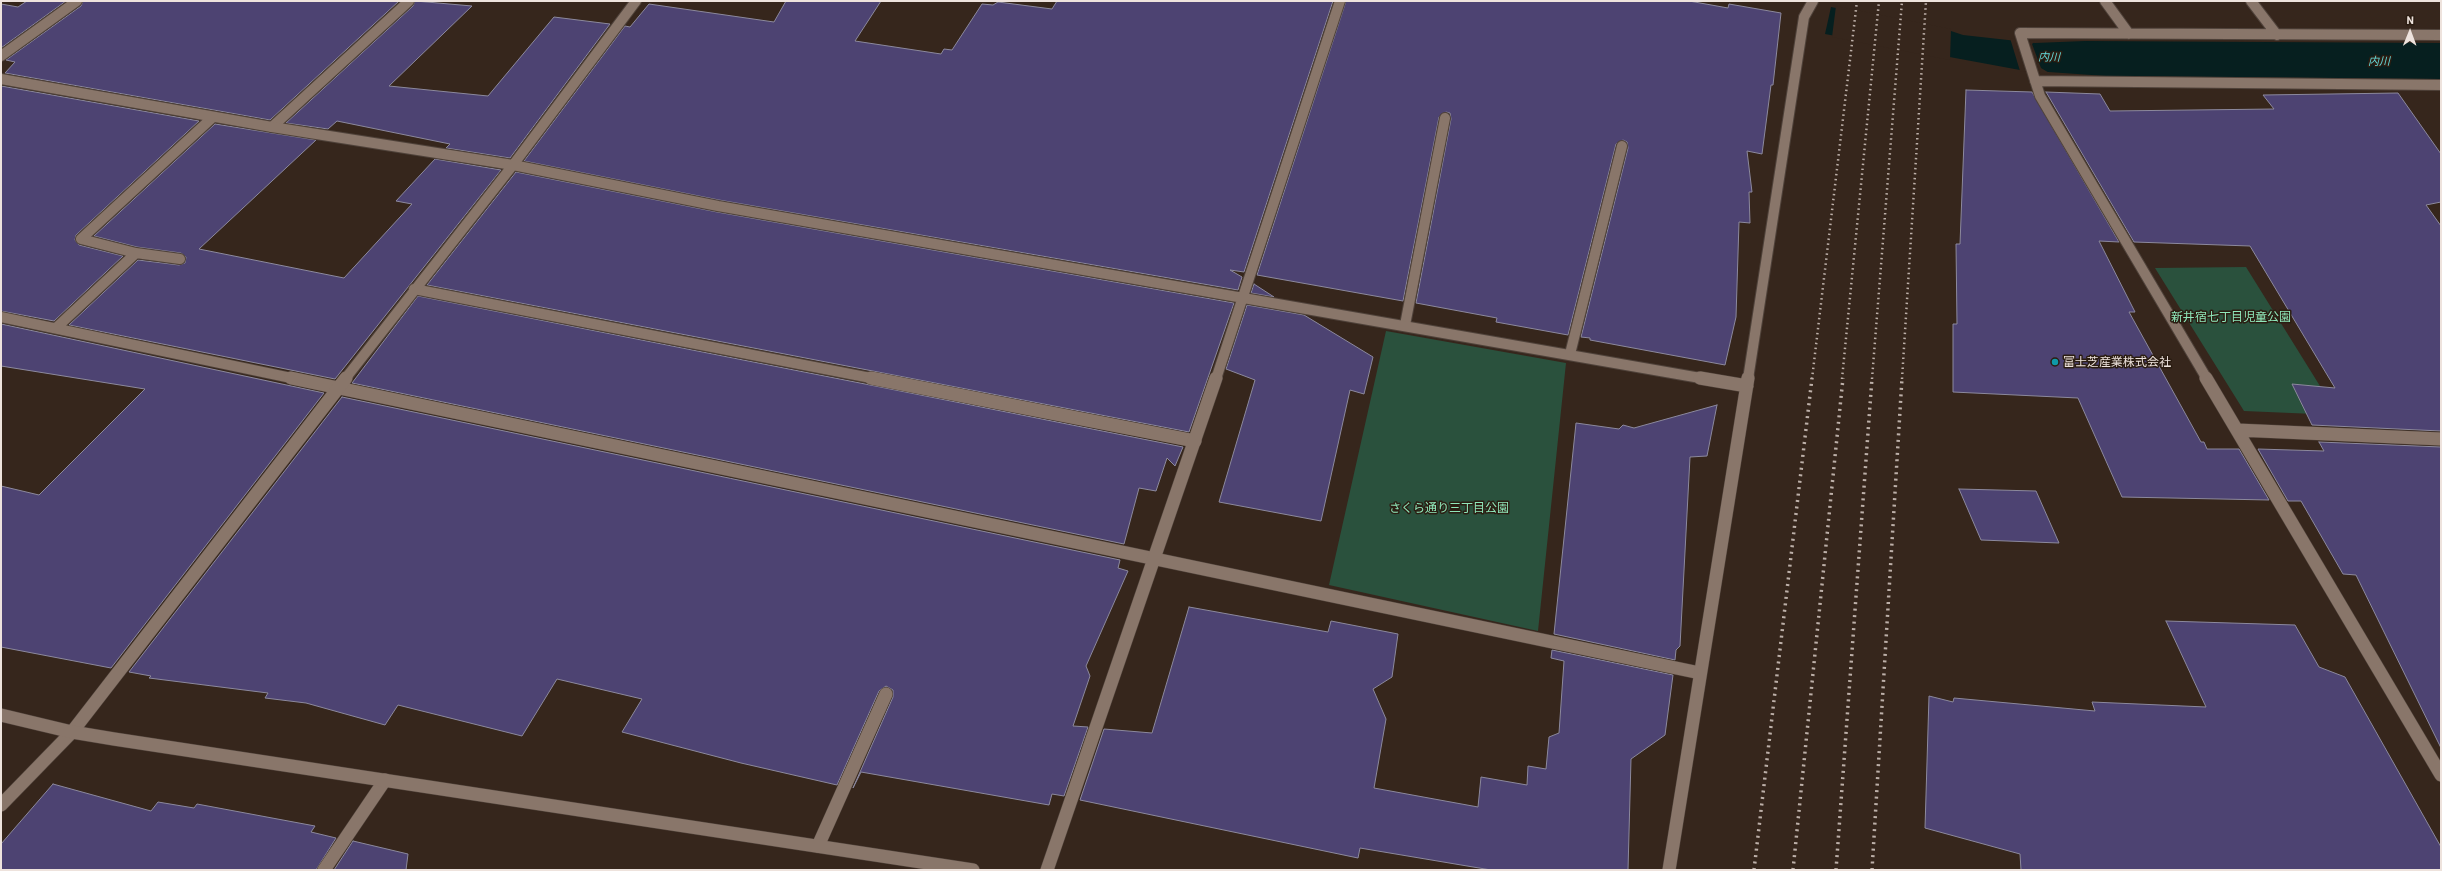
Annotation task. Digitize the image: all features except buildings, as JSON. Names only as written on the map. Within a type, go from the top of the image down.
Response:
[{"type":"street","points":[[1,56],[77,1]]},
{"type":"street","points":[[272,127],[409,1]]},
{"type":"street","points":[[1,805],[72,732],[414,289],[513,165],[636,1]]},
{"type":"street","points":[[1047,870],[1244,296],[1340,1]]},
{"type":"street","points":[[1669,870],[1747,386],[1804,17],[1813,1]]},
{"type":"street","points":[[2105,1],[2129,34]]},
{"type":"street","points":[[2251,1],[2277,35]]},
{"type":"street","points":[[2441,35],[2020,33],[2040,96],[2441,775]]},
{"type":"street","points":[[2033,77],[2441,86]]},
{"type":"street","points":[[1,79],[272,127],[513,165],[725,207],[1244,296],[1747,386]]},
{"type":"street","points":[[180,259],[136,254],[81,239],[213,117]]},
{"type":"street","points":[[1405,325],[1444,118]]},
{"type":"street","points":[[1570,354],[1622,146]]},
{"type":"street","points":[[56,328],[136,254]]},
{"type":"street","points":[[414,289],[1195,441]]},
{"type":"street","points":[[1,317],[339,386],[1700,673]]},
{"type":"street","points":[[2237,430],[2441,439]]},
{"type":"street","points":[[818,846],[886,694]]},
{"type":"street","points":[[1,715],[72,732],[972,870]]},
{"type":"street","points":[[324,870],[385,780]]},
{"type":"green space","name":"新井宿七丁目児童公園","points":[[2246,267],[2338,415],[2244,411],[2155,268]]},
{"type":"green space","name":"さくら通り三丁目公園","points":[[1386,331],[1566,363],[1538,631],[1329,585]]},
{"type":"water","name":"内川","points":[[1831,7],[1951,31],[1963,35],[2035,43],[2085,41],[2441,43],[2441,79],[2106,76],[2020,70],[1825,34]]},
{"type":"pier","points":[[1836,6],[1951,29],[1950,60],[1832,37]]},
{"type":"pier","points":[[2010,38],[2035,41],[2032,44],[2041,68],[2051,74],[2020,71]]},
{"type":"railway","points":[[1812,379],[1857,1]]},
{"type":"railway","points":[[1842,379],[1879,1]]},
{"type":"railway","points":[[1872,379],[1902,1]]},
{"type":"railway","points":[[1902,379],[1926,1]]},
{"type":"railway","points":[[1754,870],[1812,378]]},
{"type":"railway","points":[[1793,870],[1843,378]]},
{"type":"railway","points":[[1836,870],[1872,378]]},
{"type":"railway","points":[[1872,870],[1902,378]]},
{"type":"place","name":"富士芝産業株式会社","points":[[2055,362]]}]
